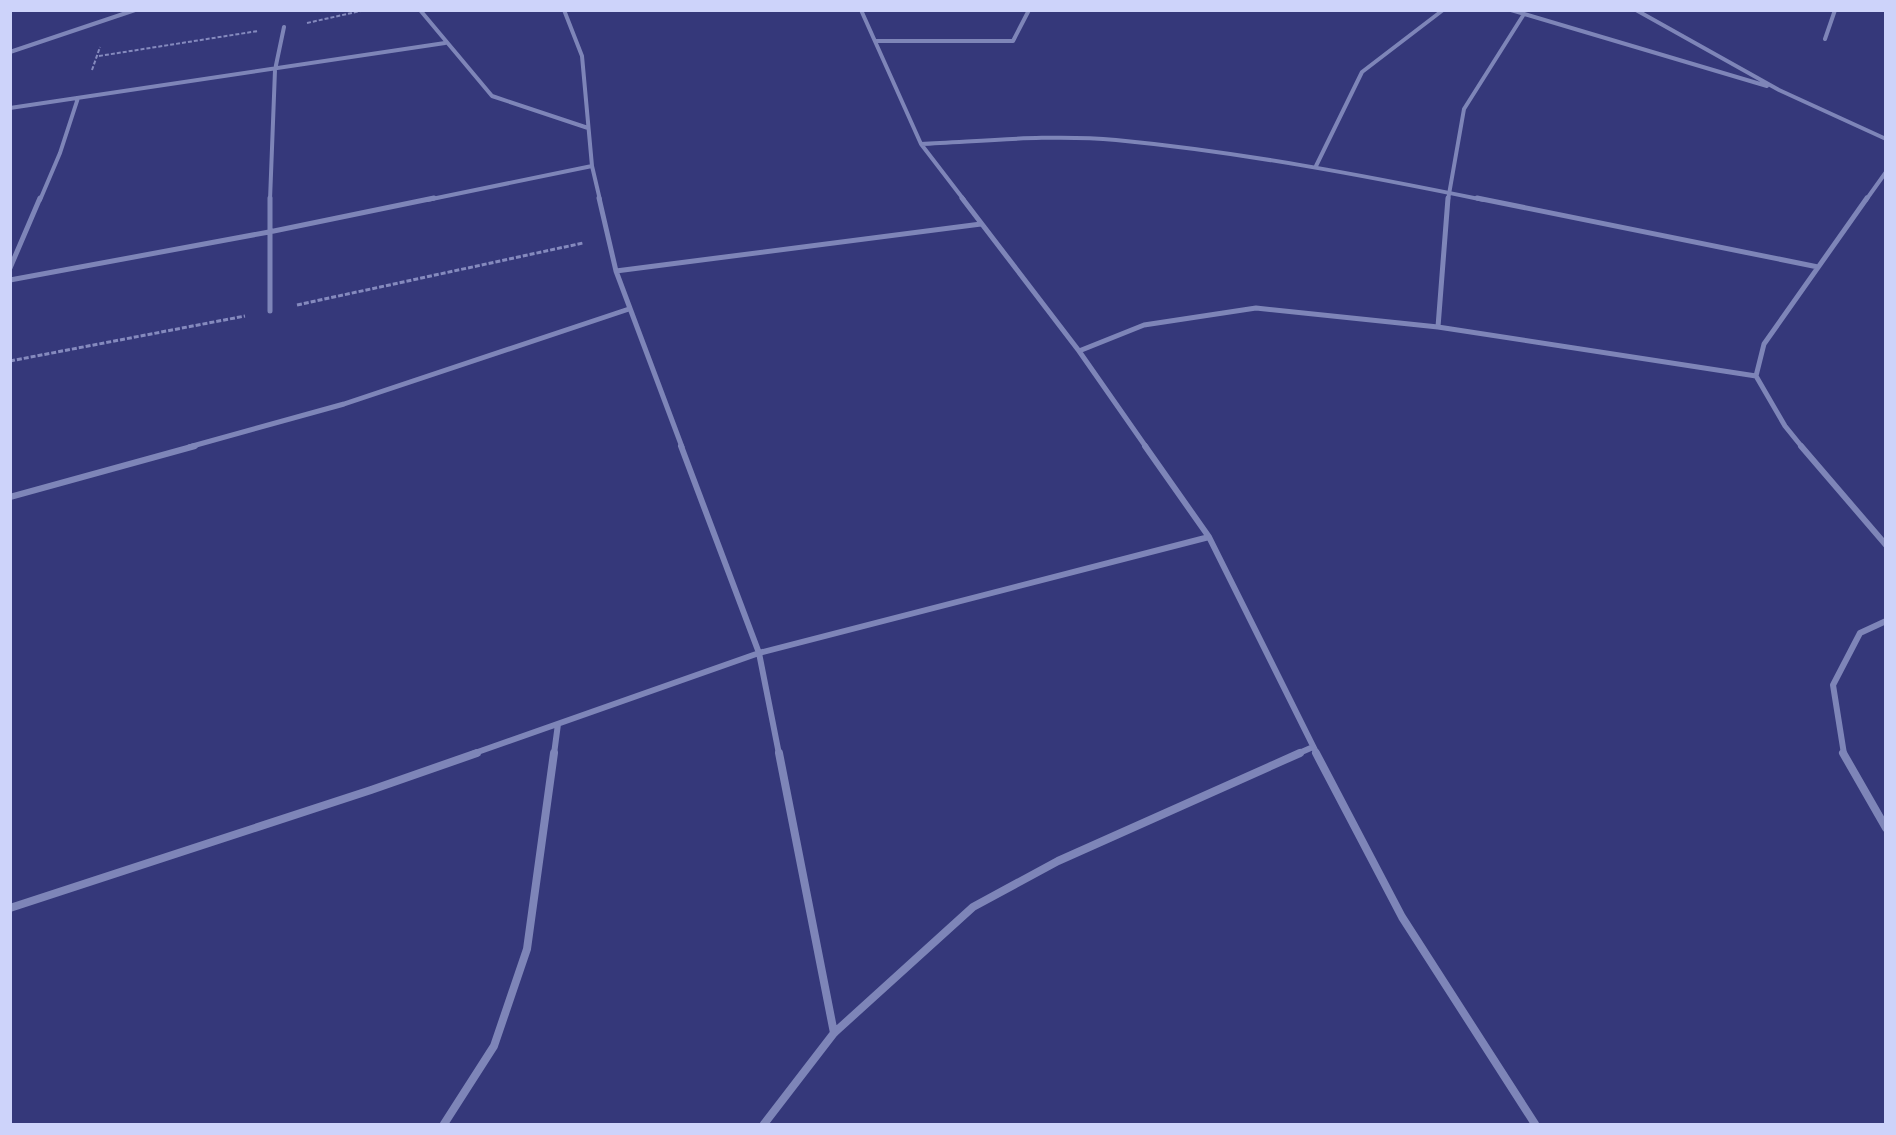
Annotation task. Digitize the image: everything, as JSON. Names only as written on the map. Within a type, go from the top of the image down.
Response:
[{"type":"street","points":[[10,52],[135,10]]},
{"type":"street","points":[[420,10],[445,43],[492,96],[588,128]]},
{"type":"street","points":[[564,10],[582,56],[592,166],[610,237],[616,272],[759,653],[834,1033]]},
{"type":"street","points":[[861,10],[921,144],[1079,351],[1209,537],[1313,747],[1402,917],[1535,1125]]},
{"type":"street","points":[[875,41],[1013,41],[1029,10]]},
{"type":"street","points":[[1316,166],[1362,72],[1443,10]]},
{"type":"street","points":[[1511,10],[1779,90]]},
{"type":"street","points":[[1636,10],[1779,90],[1886,139]]},
{"type":"street","points":[[1825,39],[1835,10]]},
{"type":"street","points":[[1438,327],[1449,195],[1464,109],[1524,14]]},
{"type":"street","points":[[270,311],[269,232],[275,70],[284,27]]},
{"type":"street","points":[[10,108],[445,43]]},
{"type":"street","points":[[10,268],[60,153],[78,98]]},
{"type":"street","points":[[921,144],[1039,138],[1115,140],[1316,166],[1449,195],[1818,267]]},
{"type":"street","points":[[10,280],[269,232],[592,166]]},
{"type":"street","points":[[1886,172],[1764,344],[1756,376],[1785,426],[1886,545]]},
{"type":"street","points":[[616,272],[981,224]]},
{"type":"street","points":[[1079,351],[1144,326],[1256,308],[1438,327],[1756,376]]},
{"type":"street","points":[[10,497],[344,404],[629,309]]},
{"type":"street","points":[[10,908],[371,790],[759,653],[1209,537]]},
{"type":"street","points":[[1886,621],[1860,633],[1833,686],[1843,753],[1886,828]]},
{"type":"street","points":[[444,1125],[495,1046],[527,949],[558,724]]},
{"type":"street","points":[[764,1125],[834,1033],[974,907],[1059,861],[1313,747]]},
{"type":"path","points":[[99,56],[284,27],[364,10]]},
{"type":"path","points":[[78,98],[99,56],[105,21]]},
{"type":"path","points":[[10,361],[270,311],[610,237]]}]
